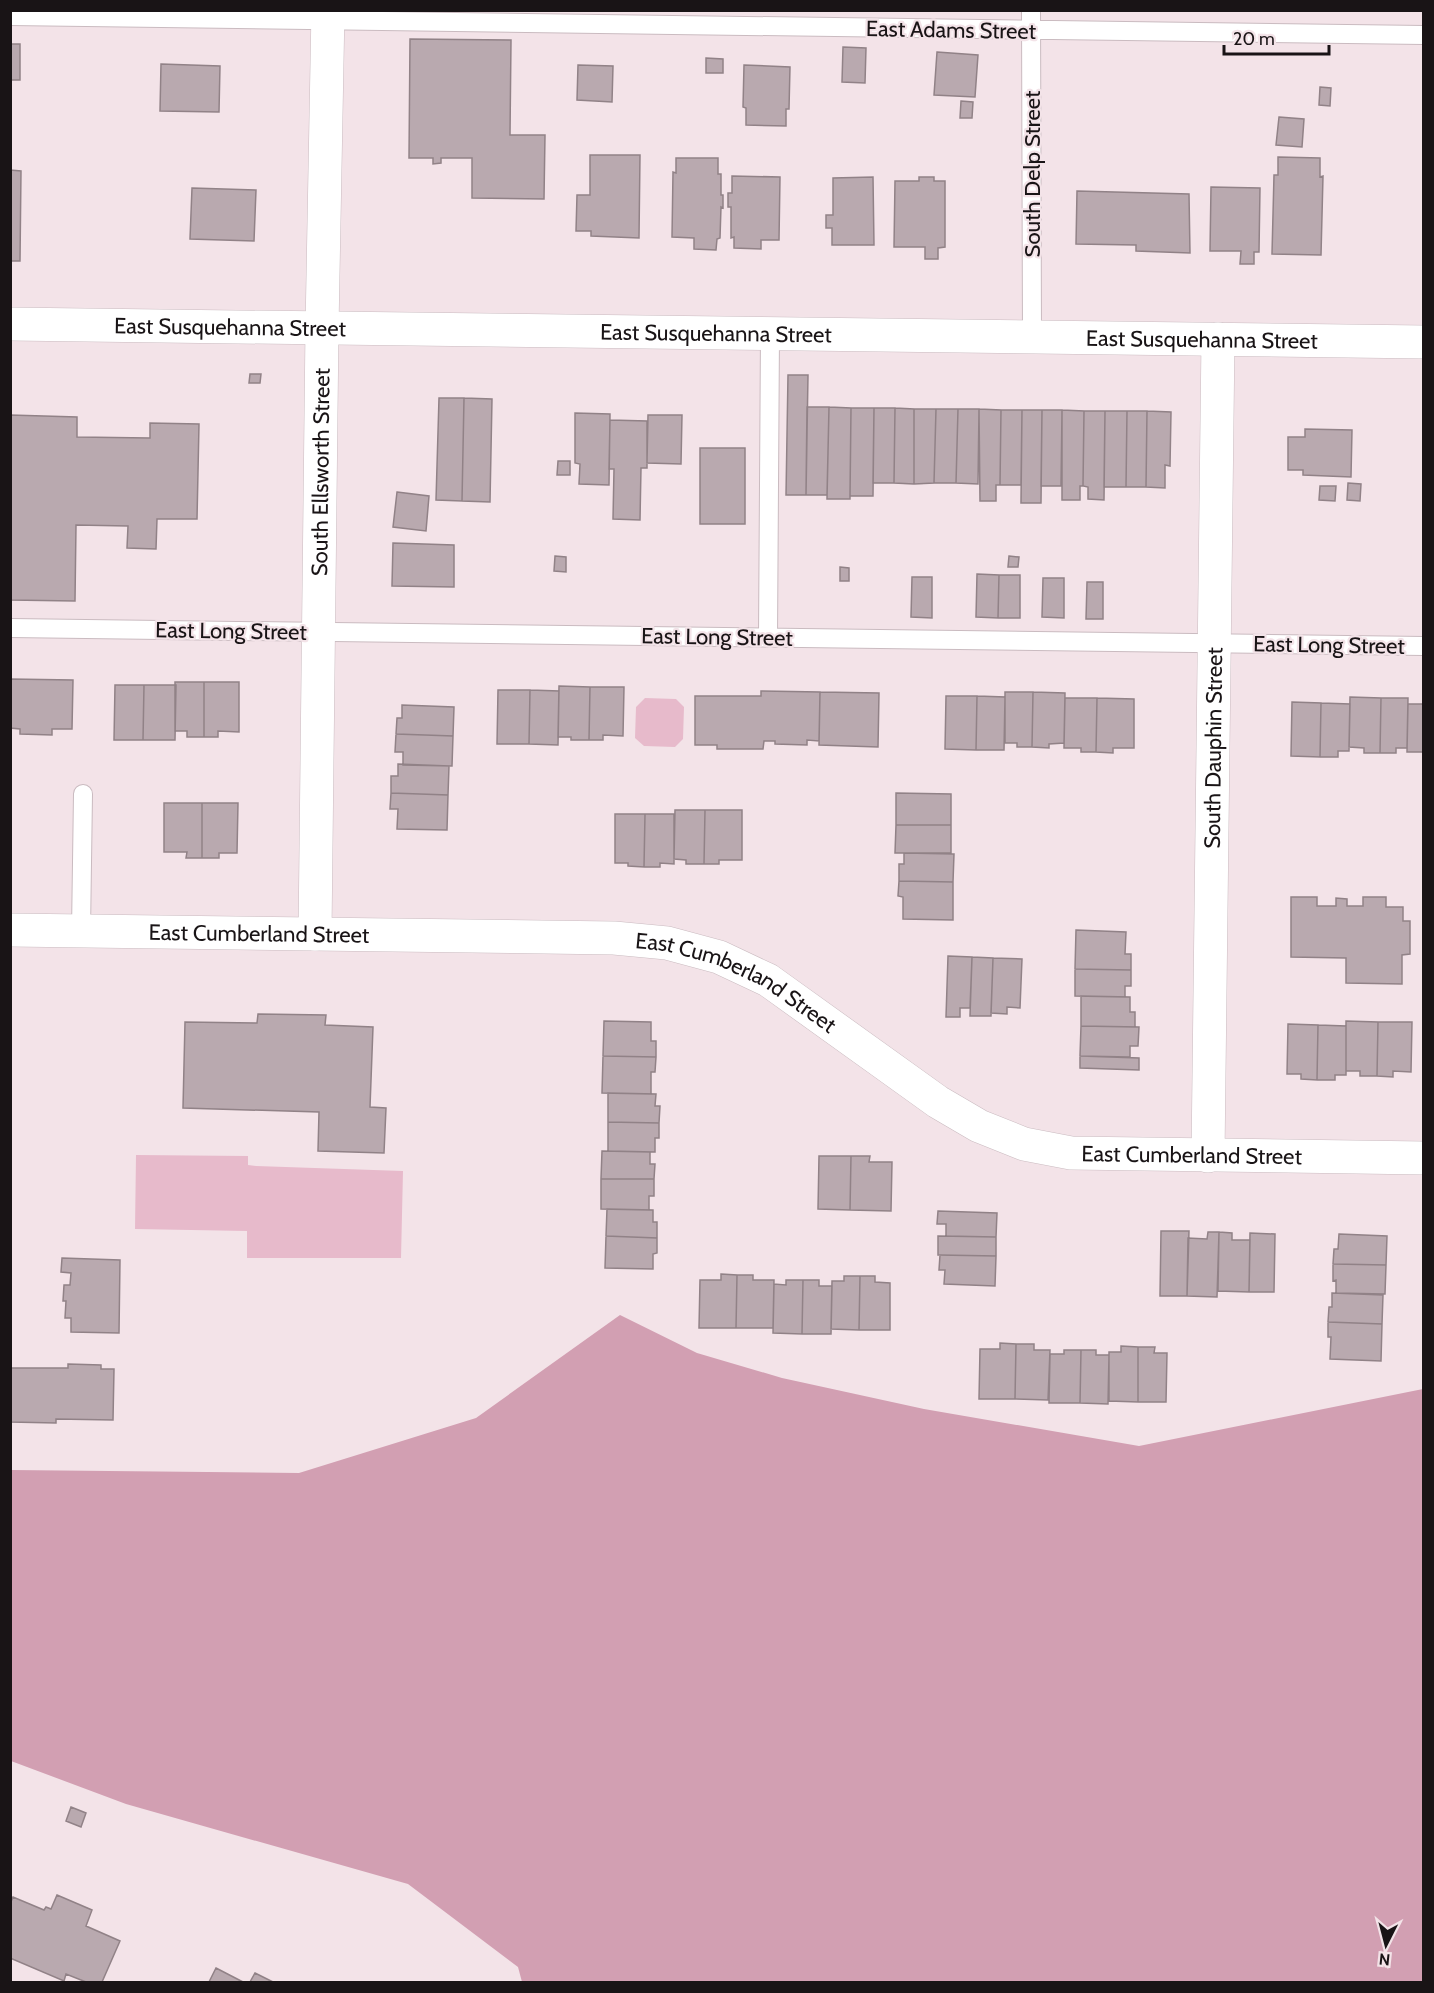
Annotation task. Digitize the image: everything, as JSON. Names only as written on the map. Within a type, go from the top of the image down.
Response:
[{"type":"street","name":"South Ellsworth Street","points":[[315,934],[328,16]]},
{"type":"street","name":"East Susquehanna Street","points":[[10,324],[1424,342]]},
{"type":"street","name":"South Dauphin Street","points":[[1208,1156],[1218,339]]},
{"type":"street","name":"East Cumberland Street","points":[[10,930],[614,938],[667,943],[719,957],[768,980],[938,1102],[988,1130],[1024,1144],[1071,1153],[1424,1158]]},
{"type":"lane","name":"South Delp Street","points":[[1031,10],[1032,337]]},
{"type":"lane","name":"East Adams Street","points":[[10,16],[328,16],[1031,32],[1424,36]]},
{"type":"lane","points":[[768,638],[771,333]]},
{"type":"lane","name":"East Long Street","points":[[10,628],[1424,646]]},
{"type":"lane","points":[[81,931],[83,794]]},
{"type":"shaded area","points":[[645,698],[676,699],[684,707],[683,739],[675,747],[644,746],[635,738],[636,707]]},
{"type":"shaded area","points":[[136,1155],[248,1156],[248,1165],[256,1166],[403,1171],[401,1258],[247,1258],[247,1231],[135,1229]]},
{"type":"shaded area","points":[[620,1315],[697,1353],[782,1378],[924,1409],[1139,1446],[1423,1389],[1423,1982],[522,1982],[518,1967],[408,1884],[126,1804],[11,1761],[11,1470],[299,1473],[476,1418]]},
{"type":"building","points":[[410,39],[511,40],[510,135],[545,135],[544,199],[472,198],[472,158],[441,158],[441,163],[433,164],[433,158],[409,158]]},
{"type":"building","points":[[10,44],[20,44],[20,80],[10,80]]},
{"type":"building","points":[[843,47],[866,48],[865,83],[842,82]]},
{"type":"building","points":[[937,52],[978,55],[975,97],[934,95]]},
{"type":"building","points":[[706,58],[723,59],[723,73],[706,73]]},
{"type":"building","points":[[161,64],[220,66],[219,112],[160,111]]},
{"type":"building","points":[[578,65],[613,66],[612,102],[577,100]]},
{"type":"building","points":[[744,65],[790,67],[789,109],[786,109],[786,126],[746,125],[746,108],[743,107]]},
{"type":"building","points":[[1320,87],[1331,88],[1330,106],[1319,105]]},
{"type":"building","points":[[961,101],[973,102],[972,118],[960,118]]},
{"type":"building","points":[[1279,117],[1304,119],[1302,147],[1276,145]]},
{"type":"building","points":[[590,155],[640,155],[639,238],[591,236],[591,231],[576,231],[577,195],[590,195]]},
{"type":"building","points":[[1278,157],[1320,158],[1320,177],[1323,176],[1321,255],[1272,254],[1274,175],[1278,175]]},
{"type":"building","points":[[676,158],[718,158],[723,208],[721,207],[720,238],[717,239],[716,250],[694,249],[694,238],[672,237],[673,172],[676,173]]},
{"type":"building","points":[[10,170],[21,171],[20,261],[10,261]]},
{"type":"building","points":[[732,176],[780,177],[779,240],[761,240],[761,249],[734,248],[734,237],[731,238],[731,207],[728,207],[728,193],[732,193]]},
{"type":"building","points":[[873,177],[874,245],[832,245],[832,228],[826,228],[826,215],[833,215],[833,178]]},
{"type":"building","points":[[919,177],[934,177],[934,181],[945,181],[945,247],[938,248],[938,259],[925,259],[925,247],[894,247],[895,181],[919,181]]},
{"type":"building","points":[[1211,187],[1260,188],[1259,252],[1254,252],[1254,264],[1240,264],[1241,251],[1210,251]]},
{"type":"building","points":[[192,188],[256,190],[254,241],[190,239]]},
{"type":"building","points":[[1077,191],[1189,194],[1190,253],[1136,251],[1136,245],[1076,244]]},
{"type":"building","points":[[250,374],[261,374],[260,383],[249,383]]},
{"type":"building","points":[[788,375],[808,375],[806,495],[786,495]]},
{"type":"building","points":[[439,398],[464,398],[462,501],[436,500]]},
{"type":"building","points":[[464,398],[492,399],[490,502],[462,501]]},
{"type":"building","points":[[807,407],[829,407],[827,495],[806,495]]},
{"type":"building","points":[[829,407],[851,408],[850,499],[827,499]]},
{"type":"building","points":[[851,408],[874,408],[873,496],[850,496]]},
{"type":"building","points":[[874,408],[895,408],[894,483],[873,483]]},
{"type":"building","points":[[895,408],[914,409],[914,484],[894,483]]},
{"type":"building","points":[[914,409],[936,409],[934,483],[914,484]]},
{"type":"building","points":[[936,409],[958,409],[956,483],[934,483]]},
{"type":"building","points":[[958,409],[979,409],[978,484],[956,483]]},
{"type":"building","points":[[979,409],[1001,410],[1000,485],[996,485],[996,501],[980,501]]},
{"type":"building","points":[[1001,410],[1022,410],[1021,485],[1000,485]]},
{"type":"building","points":[[1022,410],[1042,410],[1041,503],[1021,503]]},
{"type":"building","points":[[1042,410],[1062,410],[1061,486],[1041,486]]},
{"type":"building","points":[[1062,410],[1084,411],[1083,486],[1080,486],[1080,500],[1062,500]]},
{"type":"building","points":[[1084,411],[1105,411],[1104,500],[1088,499],[1088,487],[1083,486]]},
{"type":"building","points":[[1105,411],[1127,411],[1126,487],[1104,487]]},
{"type":"building","points":[[1127,411],[1147,411],[1146,487],[1126,487]]},
{"type":"building","points":[[1147,411],[1171,412],[1170,466],[1165,465],[1165,488],[1146,487]]},
{"type":"building","points":[[575,413],[610,414],[609,485],[579,484],[580,464],[575,463]]},
{"type":"building","points":[[10,415],[77,417],[77,437],[150,438],[150,423],[199,424],[197,519],[157,519],[156,549],[127,548],[128,526],[76,525],[75,601],[10,600]]},
{"type":"building","points":[[648,415],[682,415],[681,464],[647,463]]},
{"type":"building","points":[[610,420],[647,421],[647,468],[641,468],[640,520],[613,519],[614,469],[609,469]]},
{"type":"building","points":[[1305,429],[1352,430],[1351,477],[1303,475],[1303,470],[1288,470],[1288,437],[1305,437]]},
{"type":"building","points":[[700,448],[745,448],[745,524],[700,524]]},
{"type":"building","points":[[558,461],[570,461],[570,475],[557,475]]},
{"type":"building","points":[[1348,483],[1361,484],[1360,501],[1347,500]]},
{"type":"building","points":[[1320,486],[1336,486],[1335,501],[1319,500]]},
{"type":"building","points":[[397,492],[429,496],[426,531],[393,527]]},
{"type":"building","points":[[393,543],[454,545],[454,587],[392,586]]},
{"type":"building","points":[[555,556],[566,557],[566,572],[554,571]]},
{"type":"building","points":[[1009,556],[1019,557],[1018,567],[1008,567]]},
{"type":"building","points":[[840,567],[849,568],[849,581],[840,581]]},
{"type":"building","points":[[977,574],[999,575],[998,618],[976,617]]},
{"type":"building","points":[[999,575],[1020,575],[1020,618],[998,618]]},
{"type":"building","points":[[912,577],[932,577],[932,618],[911,617]]},
{"type":"building","points":[[1043,578],[1064,578],[1064,618],[1042,617]]},
{"type":"building","points":[[1087,582],[1103,582],[1103,619],[1086,619]]},
{"type":"building","points":[[10,679],[73,680],[72,729],[52,729],[52,735],[20,734],[20,729],[10,728]]},
{"type":"building","points":[[175,682],[204,682],[204,737],[187,737],[187,731],[175,731]]},
{"type":"building","points":[[204,682],[239,682],[239,732],[218,731],[218,737],[204,737]]},
{"type":"building","points":[[115,685],[144,685],[143,740],[114,740]]},
{"type":"building","points":[[144,685],[176,685],[175,740],[143,740]]},
{"type":"building","points":[[559,686],[590,687],[589,740],[558,737]]},
{"type":"building","points":[[590,687],[624,687],[623,736],[603,735],[603,740],[589,740]]},
{"type":"building","points":[[498,690],[530,690],[529,744],[497,744]]},
{"type":"building","points":[[530,690],[559,691],[558,745],[529,744]]},
{"type":"building","points":[[761,691],[820,692],[819,741],[807,740],[807,745],[775,744],[775,741],[764,741],[763,749],[717,749],[717,745],[695,745],[695,696],[761,696]]},
{"type":"building","points":[[820,692],[879,693],[878,747],[819,745]]},
{"type":"building","points":[[1005,692],[1033,692],[1032,747],[1017,747],[1017,743],[1005,743]]},
{"type":"building","points":[[1033,692],[1065,693],[1064,743],[1049,744],[1049,748],[1032,747]]},
{"type":"building","points":[[946,696],[977,696],[976,750],[945,749]]},
{"type":"building","points":[[977,696],[1005,697],[1004,750],[976,750]]},
{"type":"building","points":[[1350,697],[1381,698],[1380,753],[1364,753],[1364,748],[1349,747]]},
{"type":"building","points":[[1065,698],[1097,698],[1096,752],[1081,752],[1081,748],[1064,748]]},
{"type":"building","points":[[1097,698],[1134,699],[1134,748],[1113,748],[1113,753],[1096,752]]},
{"type":"building","points":[[1381,698],[1408,698],[1407,748],[1396,748],[1396,753],[1380,753]]},
{"type":"building","points":[[1292,702],[1321,703],[1320,757],[1291,756]]},
{"type":"building","points":[[1321,703],[1350,704],[1349,751],[1338,751],[1338,757],[1320,757]]},
{"type":"building","points":[[1408,704],[1424,704],[1424,752],[1407,752]]},
{"type":"building","points":[[402,705],[454,707],[453,736],[396,734],[397,718],[402,718]]},
{"type":"building","points":[[396,734],[453,736],[452,766],[403,765],[403,752],[395,752]]},
{"type":"building","points":[[398,764],[449,766],[448,795],[391,793],[391,776],[398,776]]},
{"type":"building","points":[[391,793],[448,795],[447,830],[397,829],[398,809],[390,809]]},
{"type":"building","points":[[896,793],[951,794],[951,825],[896,825]]},
{"type":"building","points":[[164,803],[202,803],[202,858],[186,858],[187,852],[164,852]]},
{"type":"building","points":[[202,803],[238,803],[237,853],[219,853],[219,858],[202,858]]},
{"type":"building","points":[[675,810],[705,810],[704,864],[686,864],[686,860],[674,859]]},
{"type":"building","points":[[705,810],[742,810],[742,860],[719,860],[719,864],[704,864]]},
{"type":"building","points":[[615,814],[645,814],[644,867],[615,863]]},
{"type":"building","points":[[645,814],[674,814],[674,864],[660,863],[660,867],[644,867]]},
{"type":"building","points":[[896,825],[951,825],[951,853],[895,853]]},
{"type":"building","points":[[904,853],[954,854],[953,882],[899,881],[899,864],[904,864]]},
{"type":"building","points":[[899,881],[953,882],[953,920],[903,919],[903,897],[898,896]]},
{"type":"building","points":[[1291,897],[1317,897],[1317,906],[1336,906],[1336,898],[1347,899],[1347,906],[1363,906],[1363,897],[1386,897],[1386,907],[1403,907],[1403,921],[1410,921],[1410,954],[1402,955],[1402,984],[1346,983],[1346,958],[1291,957]]},
{"type":"building","points":[[1076,930],[1126,932],[1125,954],[1131,954],[1131,970],[1075,969]]},
{"type":"building","points":[[948,956],[972,957],[970,1008],[960,1008],[960,1017],[946,1017]]},
{"type":"building","points":[[972,957],[993,958],[991,1016],[970,1016]]},
{"type":"building","points":[[993,958],[1022,959],[1020,1008],[1007,1007],[1007,1014],[991,1013]]},
{"type":"building","points":[[1075,969],[1131,970],[1131,986],[1125,986],[1125,997],[1075,996]]},
{"type":"building","points":[[1081,996],[1130,997],[1130,1012],[1135,1012],[1135,1027],[1081,1026]]},
{"type":"building","points":[[258,1014],[326,1015],[325,1025],[373,1027],[370,1107],[386,1108],[384,1153],[318,1151],[319,1112],[183,1108],[185,1022],[257,1023]]},
{"type":"building","points":[[604,1021],[651,1022],[651,1041],[656,1041],[656,1057],[603,1056]]},
{"type":"building","points":[[1346,1021],[1378,1022],[1377,1076],[1360,1076],[1360,1071],[1346,1071]]},
{"type":"building","points":[[1378,1022],[1412,1022],[1411,1072],[1393,1071],[1393,1077],[1377,1076]]},
{"type":"building","points":[[1288,1024],[1318,1025],[1317,1080],[1301,1079],[1301,1074],[1287,1074]]},
{"type":"building","points":[[1318,1025],[1346,1026],[1346,1075],[1335,1075],[1335,1080],[1317,1080]]},
{"type":"building","points":[[1081,1026],[1139,1027],[1138,1046],[1130,1046],[1130,1057],[1080,1056]]},
{"type":"building","points":[[603,1056],[656,1057],[655,1072],[651,1072],[651,1094],[602,1093]]},
{"type":"building","points":[[1080,1056],[1139,1058],[1139,1070],[1080,1068]]},
{"type":"building","points":[[608,1093],[656,1094],[655,1106],[660,1106],[659,1123],[608,1122]]},
{"type":"building","points":[[608,1122],[659,1123],[659,1138],[655,1138],[655,1152],[608,1151]]},
{"type":"building","points":[[602,1151],[650,1152],[650,1164],[655,1164],[654,1179],[601,1179]]},
{"type":"building","points":[[819,1156],[851,1156],[850,1210],[818,1209]]},
{"type":"building","points":[[851,1156],[870,1156],[869,1162],[892,1162],[891,1211],[850,1210]]},
{"type":"building","points":[[601,1179],[654,1179],[654,1196],[649,1196],[649,1210],[601,1209]]},
{"type":"building","points":[[607,1209],[653,1210],[653,1222],[657,1222],[657,1238],[606,1236]]},
{"type":"building","points":[[938,1211],[997,1213],[996,1237],[946,1236],[946,1224],[937,1224]]},
{"type":"building","points":[[1161,1231],[1189,1231],[1187,1296],[1160,1296]]},
{"type":"building","points":[[1208,1232],[1219,1232],[1217,1297],[1187,1296],[1188,1238],[1207,1239]]},
{"type":"building","points":[[1219,1232],[1232,1233],[1232,1240],[1250,1240],[1249,1292],[1218,1291]]},
{"type":"building","points":[[1250,1233],[1275,1234],[1274,1292],[1249,1292]]},
{"type":"building","points":[[1339,1234],[1387,1236],[1386,1265],[1333,1264],[1334,1249],[1338,1249]]},
{"type":"building","points":[[606,1236],[657,1238],[657,1253],[653,1254],[653,1269],[605,1268]]},
{"type":"building","points":[[938,1236],[996,1237],[996,1256],[938,1255]]},
{"type":"building","points":[[940,1255],[996,1256],[995,1286],[944,1284],[945,1270],[939,1270]]},
{"type":"building","points":[[62,1258],[120,1260],[119,1333],[71,1332],[71,1318],[65,1318],[66,1301],[63,1301],[64,1285],[70,1285],[71,1273],[61,1272]]},
{"type":"building","points":[[1333,1264],[1386,1265],[1385,1294],[1336,1293]]},
{"type":"building","points":[[721,1274],[737,1275],[736,1328],[699,1328],[700,1280],[721,1280]]},
{"type":"building","points":[[737,1275],[753,1275],[753,1280],[774,1280],[773,1328],[736,1328]]},
{"type":"building","points":[[844,1276],[860,1276],[859,1330],[831,1329],[832,1281],[844,1281]]},
{"type":"building","points":[[860,1276],[875,1276],[875,1282],[890,1283],[890,1330],[859,1330]]},
{"type":"building","points":[[786,1280],[803,1280],[802,1334],[773,1333],[774,1284],[786,1285]]},
{"type":"building","points":[[803,1280],[819,1280],[819,1286],[832,1286],[831,1334],[802,1334]]},
{"type":"building","points":[[1332,1293],[1383,1295],[1382,1324],[1328,1322],[1329,1307],[1332,1307]]},
{"type":"building","points":[[1328,1322],[1382,1324],[1381,1361],[1330,1359],[1331,1337],[1328,1337]]},
{"type":"building","points":[[1000,1343],[1016,1344],[1015,1399],[979,1399],[980,1349],[1000,1349]]},
{"type":"building","points":[[1016,1344],[1034,1344],[1034,1350],[1050,1350],[1048,1400],[1015,1399]]},
{"type":"building","points":[[1121,1346],[1138,1347],[1138,1402],[1109,1401],[1109,1352],[1121,1352]]},
{"type":"building","points":[[1138,1347],[1155,1347],[1154,1353],[1167,1353],[1166,1402],[1138,1402]]},
{"type":"building","points":[[1064,1350],[1081,1350],[1080,1403],[1049,1403],[1050,1354],[1064,1354]]},
{"type":"building","points":[[1081,1350],[1096,1350],[1096,1355],[1109,1355],[1108,1404],[1080,1403]]},
{"type":"building","points":[[68,1364],[101,1365],[101,1369],[114,1369],[113,1420],[56,1419],[56,1423],[10,1422],[11,1368],[68,1368]]},
{"type":"building","points":[[71,1807],[86,1813],[81,1827],[66,1821]]},
{"type":"building","points":[[57,1895],[92,1910],[86,1926],[120,1941],[102,1982],[86,1982],[66,1974],[64,1981],[10,1958],[10,1904],[13,1897],[44,1910],[46,1907],[51,1909]]},
{"type":"building","points":[[216,1968],[243,1982],[209,1982]]},
{"type":"building","points":[[255,1973],[273,1982],[250,1982]]}]
